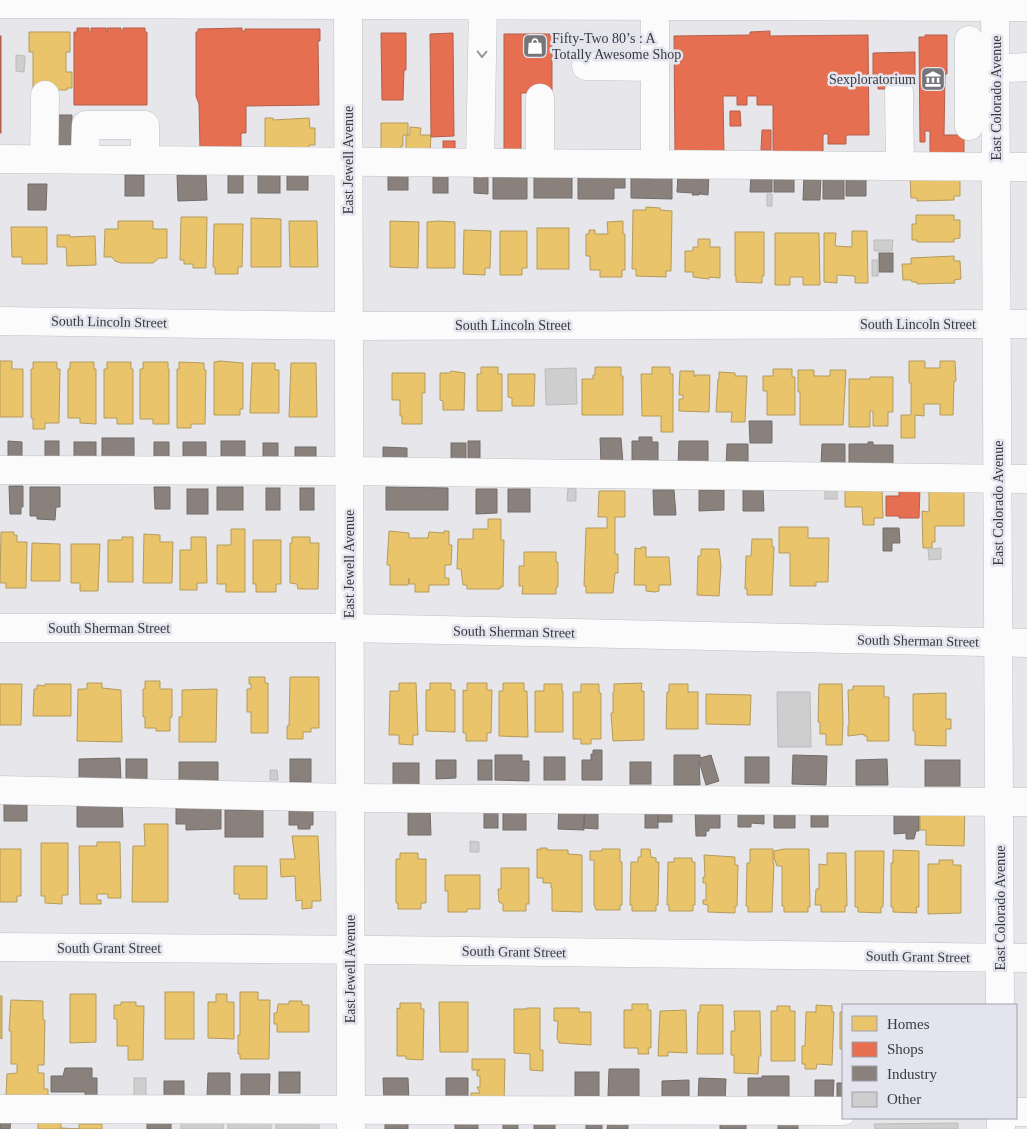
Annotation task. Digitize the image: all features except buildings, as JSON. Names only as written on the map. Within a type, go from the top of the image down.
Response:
[{"type":"street","points":[[0,4],[348,2],[655,6],[995,3],[1027,7]]},
{"type":"street","name":"East Jewell Avenue","points":[[348,2],[351,1119]]},
{"type":"street","name":"East Colorado Avenue","points":[[995,3],[982,53],[996,104],[1000,1004]]},
{"type":"street","points":[[480,163],[483,5]]},
{"type":"street","points":[[655,6],[655,164]]},
{"type":"street","points":[[996,104],[969,115],[982,53],[1027,67]]},
{"type":"street","points":[[586,66],[655,67]]},
{"type":"street","points":[[899,92],[900,166]]},
{"type":"street","points":[[44,159],[45,95]]},
{"type":"street","points":[[540,98],[540,163]]},
{"type":"street","points":[[0,158],[85,159],[86,125],[146,125],[146,160],[1027,167]]},
{"type":"street","name":"South Lincoln Street","points":[[0,321],[348,326],[1027,324]]},
{"type":"street","points":[[0,470],[349,471],[1027,479]]},
{"type":"street","name":"South Sherman Street","points":[[0,628],[349,628],[1027,643]]},
{"type":"street","points":[[0,790],[350,798],[1027,802]]},
{"type":"street","name":"South Grant Street","points":[[0,947],[1027,958]]},
{"type":"street","points":[[0,1109],[351,1119],[837,1117]]},
{"type":"place","name":"Fifty-Two 80’s : A Totally Awesome Shop","points":[[535,46]]},
{"type":"place","name":"Sexploratorium","points":[[933,79]]}]
